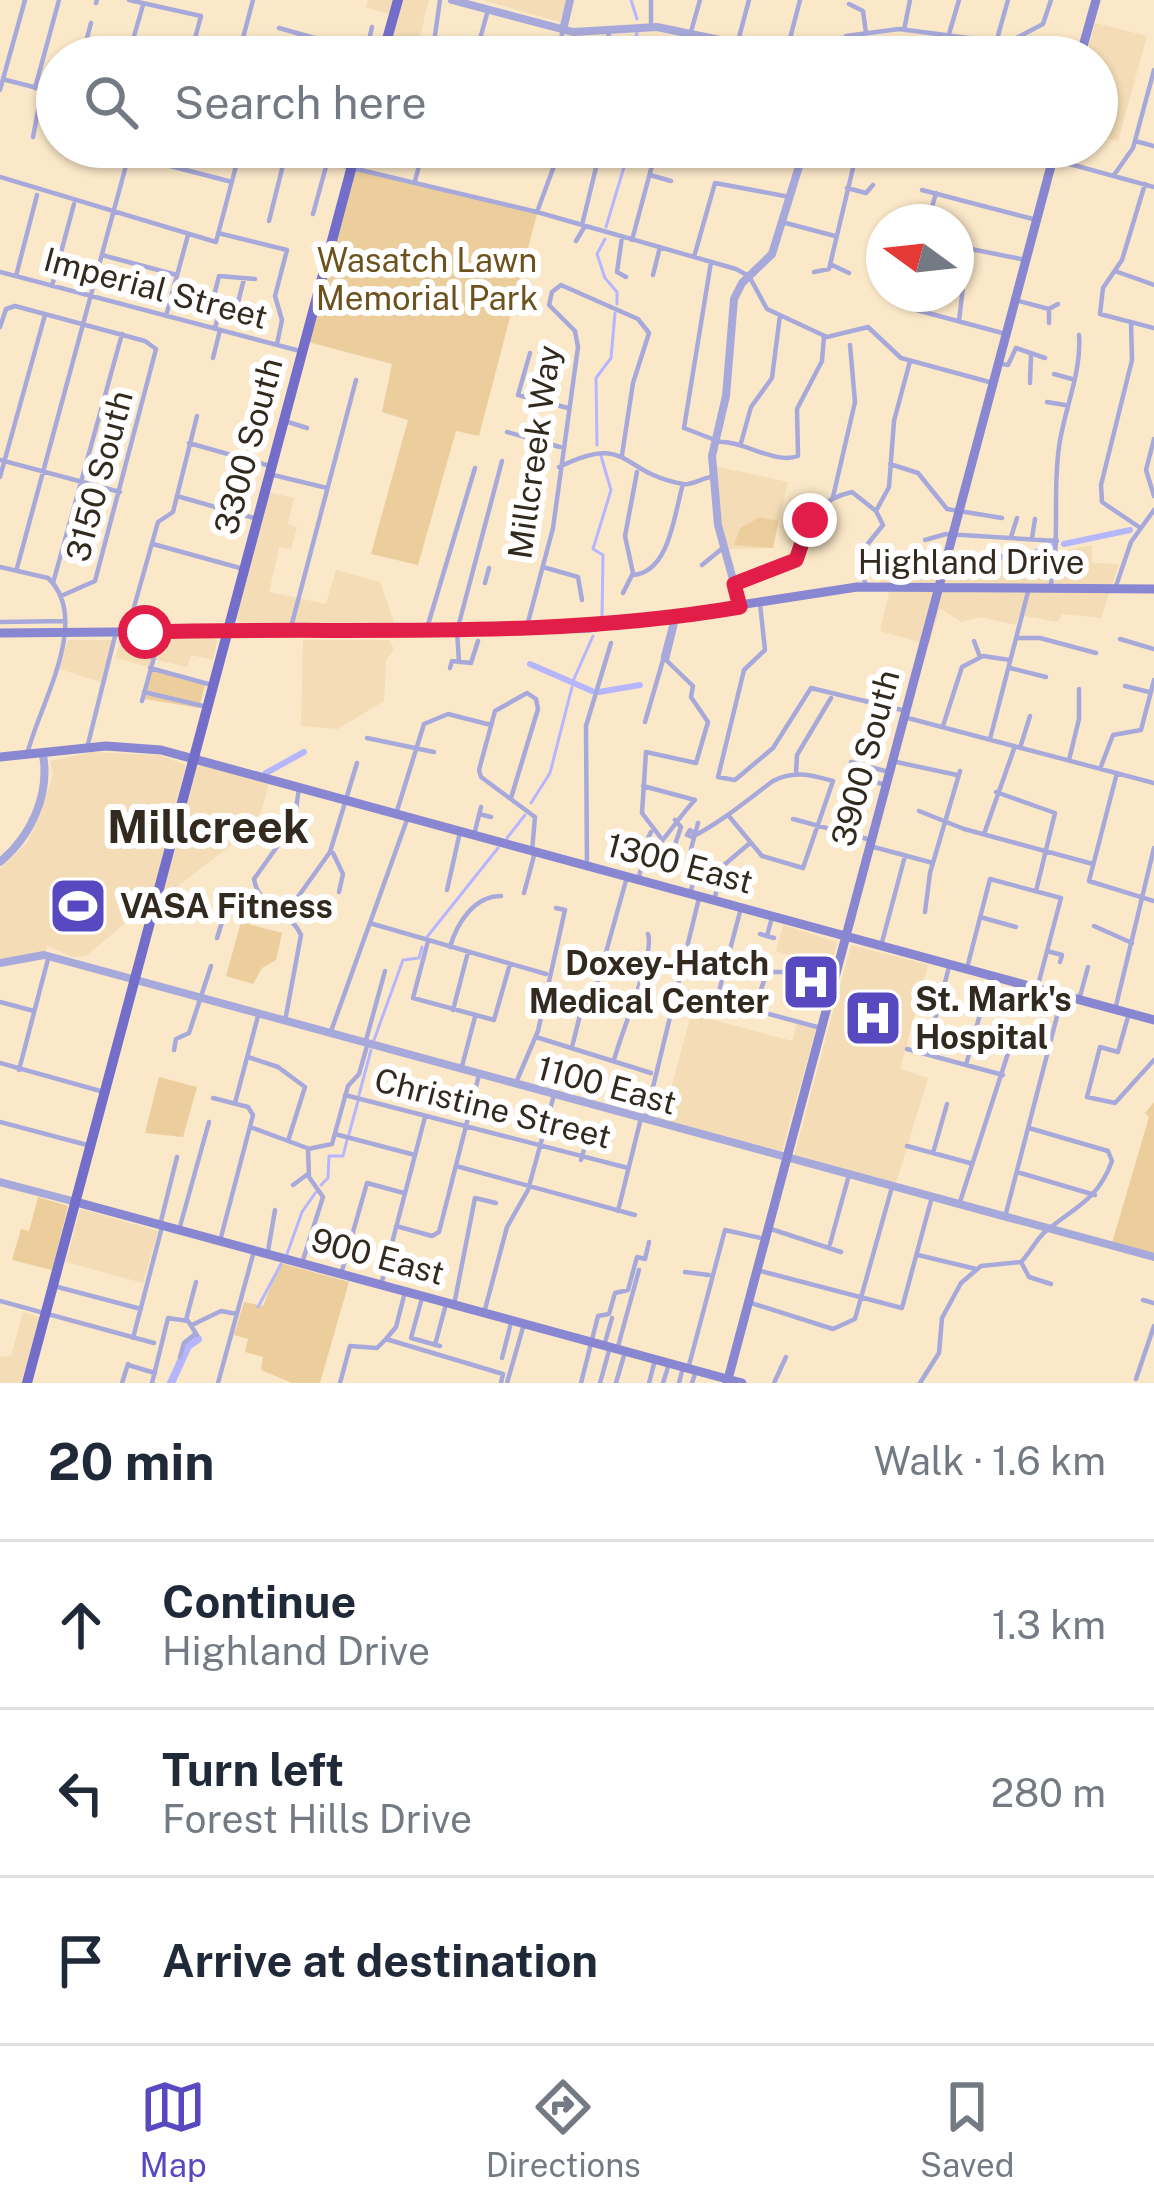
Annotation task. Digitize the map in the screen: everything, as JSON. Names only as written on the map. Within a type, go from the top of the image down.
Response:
[{"type":"main road","points":[[388,36],[398,0]]},
{"type":"main road","points":[[1086,36],[1096,0]]},
{"type":"main road","name":"3300 South","points":[[27,1383],[351,168]]},
{"type":"main road","name":"3900 South","points":[[727,1381],[1051,168]]},
{"type":"main road","name":"Highland Drive","points":[[0,633],[65,627],[122,632],[526,630],[675,618],[866,587],[1154,589]]},
{"type":"main road","name":"1300 East","points":[[0,757],[145,747],[1154,1020]]},
{"type":"main road","name":"900 East","points":[[76,1202],[742,1383]]},
{"type":"street","points":[[0,90],[25,0]]},
{"type":"street","points":[[51,36],[59,0]]},
{"type":"street","points":[[129,0],[201,16],[196,36]]},
{"type":"street","points":[[166,10],[168,0]]},
{"type":"street","points":[[244,36],[253,0]]},
{"type":"street","points":[[435,34],[440,0]]},
{"type":"street","points":[[452,0],[562,30],[609,32],[651,26],[693,36],[700,0]]},
{"type":"street","points":[[561,36],[570,0]]},
{"type":"street","points":[[651,0],[651,26]]},
{"type":"street","points":[[740,36],[749,0]]},
{"type":"street","points":[[791,36],[800,0]]},
{"type":"street","points":[[904,30],[910,0]]},
{"type":"street","points":[[950,34],[959,0]]},
{"type":"street","points":[[997,36],[1007,0]]},
{"type":"street","points":[[1022,36],[1041,26],[1051,0]]},
{"type":"street","points":[[134,36],[143,4]]},
{"type":"street","points":[[849,4],[862,11],[866,33]]},
{"type":"street","points":[[481,36],[488,10]]},
{"type":"street","points":[[88,36],[91,23]]},
{"type":"street","points":[[370,36],[373,27]]},
{"type":"street","points":[[279,28],[308,36]]},
{"type":"street","points":[[853,36],[904,30],[963,36]]},
{"type":"street","points":[[608,36],[609,32]]},
{"type":"street","points":[[1114,175],[1135,141],[1154,70]]},
{"type":"street","points":[[1,79],[36,87]]},
{"type":"street","points":[[33,137],[36,112]]},
{"type":"street","points":[[1142,113],[1154,116]]},
{"type":"street","points":[[1135,141],[1154,146]]},
{"type":"street","points":[[16,568],[125,168]]},
{"type":"street","points":[[178,168],[232,182]]},
{"type":"street","points":[[0,178],[216,242],[236,168]]},
{"type":"street","points":[[269,221],[282,168]]},
{"type":"street","points":[[313,214],[326,168]]},
{"type":"street","points":[[355,168],[537,212],[711,262],[749,276],[765,307],[824,336],[835,339],[855,327],[868,327],[894,354],[993,383]]},
{"type":"street","points":[[416,182],[419,168]]},
{"type":"street","points":[[537,212],[553,168]]},
{"type":"street","points":[[576,241],[596,168]]},
{"type":"street","points":[[632,240],[652,168]]},
{"type":"street","points":[[740,607],[711,477],[715,441],[726,396],[734,299],[749,276],[771,257],[799,168]]},
{"type":"street","points":[[814,272],[823,274],[830,264],[852,168]]},
{"type":"street","points":[[1087,168],[1154,187]]},
{"type":"street","points":[[650,175],[670,181]]},
{"type":"street","points":[[694,257],[712,184],[728,182],[790,197]]},
{"type":"street","points":[[1145,184],[1114,271],[1103,288],[1100,314],[1154,328]]},
{"type":"street","points":[[847,188],[866,193],[873,185]]},
{"type":"street","points":[[922,190],[1037,220]]},
{"type":"street","points":[[16,276],[38,192]]},
{"type":"street","points":[[933,204],[936,193]]},
{"type":"street","points":[[52,286],[74,203]]},
{"type":"street","points":[[782,223],[836,236]]},
{"type":"street","points":[[218,233],[287,250],[275,296],[282,320],[277,345]]},
{"type":"street","points":[[166,316],[188,235]]},
{"type":"street","points":[[622,237],[617,272],[626,277]]},
{"type":"street","points":[[653,275],[661,247]]},
{"type":"street","points":[[974,250],[1026,260]]},
{"type":"street","points":[[102,255],[177,274]]},
{"type":"street","points":[[711,262],[684,428],[787,459],[798,456],[797,409],[822,362],[824,336]]},
{"type":"street","points":[[830,264],[849,273]]},
{"type":"street","points":[[1114,271],[1154,285]]},
{"type":"street","name":"Imperial Street","points":[[0,272],[300,351]]},
{"type":"street","points":[[213,358],[222,302],[212,299],[219,276],[255,279]]},
{"type":"street","points":[[218,318],[233,322],[245,276]]},
{"type":"street","name":"Millcreek Way","points":[[526,630],[543,567],[578,339],[550,308],[552,292],[561,285],[577,287],[638,319],[649,333],[633,383],[622,455]]},
{"type":"street","points":[[1015,300],[1048,309],[1058,304]]},
{"type":"street","points":[[0,327],[8,307],[122,334],[53,583]]},
{"type":"street","points":[[1048,309],[1049,323]]},
{"type":"street","points":[[924,312],[1006,334]]},
{"type":"street","points":[[959,321],[960,312]]},
{"type":"street","points":[[0,477],[45,314]]},
{"type":"street","points":[[741,443],[748,413],[773,373],[780,315]]},
{"type":"street","points":[[1131,322],[1131,365],[1101,485],[1102,502],[1138,527]]},
{"type":"street","name":"3150 South","points":[[61,596],[94,584],[155,347],[122,334]]},
{"type":"street","points":[[1050,588],[1057,541],[1053,522],[1058,458],[1079,334]]},
{"type":"street","points":[[833,498],[856,393],[850,345]]},
{"type":"street","points":[[998,363],[1008,365],[1016,348],[1045,358]]},
{"type":"street","points":[[530,353],[518,395],[568,408]]},
{"type":"street","points":[[1030,382],[1031,355]]},
{"type":"street","points":[[876,511],[887,494],[894,421],[910,361]]},
{"type":"street","points":[[1054,374],[1074,379]]},
{"type":"street","points":[[290,631],[356,380]]},
{"type":"street","points":[[1047,402],[1067,406]]},
{"type":"street","points":[[87,748],[158,522],[172,514],[197,416]]},
{"type":"street","points":[[282,421],[307,428]]},
{"type":"street","points":[[508,432],[562,447]]},
{"type":"street","points":[[1154,439],[1147,476],[1154,496]]},
{"type":"street","points":[[189,443],[327,488]]},
{"type":"street","points":[[559,467],[591,451],[622,455],[637,472],[683,484],[711,477]]},
{"type":"street","points":[[2,460],[120,492]]},
{"type":"street","points":[[459,662],[457,631],[502,461]]},
{"type":"street","points":[[890,464],[918,473],[943,506],[1002,518]]},
{"type":"street","points":[[427,630],[475,468]]},
{"type":"street","points":[[623,592],[633,575],[626,532],[637,472]]},
{"type":"street","points":[[633,575],[643,574],[662,556],[683,484]]},
{"type":"street","points":[[734,584],[796,560],[810,520],[833,498],[855,493],[876,511],[881,531],[860,550],[857,562],[866,587]]},
{"type":"street","points":[[177,496],[256,519]]},
{"type":"street","points":[[1115,589],[1138,527],[1154,510]]},
{"type":"street","points":[[1011,537],[1017,518]]},
{"type":"street","points":[[1032,539],[1035,519]]},
{"type":"street","points":[[926,540],[952,535],[1057,541]]},
{"type":"street","points":[[153,544],[244,569]]},
{"type":"street","points":[[702,565],[724,547]]},
{"type":"street","points":[[0,567],[16,568],[53,583],[61,596],[65,627],[28,757]]},
{"type":"street","points":[[543,567],[579,578],[582,600]]},
{"type":"street","points":[[472,572],[487,576]]},
{"type":"street","points":[[990,740],[1029,587]]},
{"type":"street","points":[[760,604],[765,650],[744,670],[718,777],[735,780],[769,752],[811,688],[1154,783]]},
{"type":"street","points":[[645,722],[675,618]]},
{"type":"street","points":[[0,622],[65,627]]},
{"type":"street","points":[[142,701],[158,632]]},
{"type":"street","points":[[1016,638],[1040,638],[1096,653]]},
{"type":"street","points":[[1120,639],[1154,649]]},
{"type":"street","points":[[450,668],[452,661],[471,663],[478,641]]},
{"type":"street","points":[[974,641],[980,657]]},
{"type":"street","points":[[587,866],[586,726],[610,643]]},
{"type":"street","points":[[942,727],[958,671],[980,657],[1046,677]]},
{"type":"street","points":[[661,838],[651,832],[642,813],[641,785],[650,749],[696,763],[708,726],[707,716],[691,698],[693,686],[665,659]]},
{"type":"street","points":[[150,668],[212,686]]},
{"type":"street","points":[[1100,769],[1110,738],[1141,730],[1154,680]]},
{"type":"street","points":[[1125,686],[1151,692]]},
{"type":"street","points":[[1069,760],[1079,719],[1079,689]]},
{"type":"street","points":[[144,692],[204,706]]},
{"type":"street","points":[[511,798],[538,709],[530,694],[501,704],[479,773],[538,824],[524,893]]},
{"type":"street","points":[[796,773],[797,755],[831,698]]},
{"type":"street","points":[[396,814],[421,727],[439,715],[491,725]]},
{"type":"street","points":[[984,834],[996,792],[1030,716]]},
{"type":"street","points":[[367,738],[434,752]]},
{"type":"street","points":[[0,862],[34,817],[46,779],[43,755]]},
{"type":"street","points":[[851,762],[958,773],[933,863],[926,911]]},
{"type":"street","points":[[285,915],[331,852],[356,767],[364,773]]},
{"type":"street","points":[[694,833],[728,815],[773,781],[796,773],[833,781],[821,827],[803,868],[762,856],[728,815]]},
{"type":"street","points":[[1117,773],[1089,881],[1154,901]]},
{"type":"street","points":[[853,776],[886,785]]},
{"type":"street","points":[[860,818],[870,780]]},
{"type":"street","points":[[572,1047],[632,878],[695,800],[641,785]]},
{"type":"street","points":[[256,890],[257,868],[293,823],[299,788]]},
{"type":"street","points":[[996,792],[1055,813],[1036,891]]},
{"type":"street","points":[[474,835],[480,810],[491,817]]},
{"type":"street","points":[[919,811],[1093,864]]},
{"type":"street","points":[[1106,816],[1117,819]]},
{"type":"street","points":[[330,1034],[408,817]]},
{"type":"street","points":[[793,819],[933,863]]},
{"type":"street","points":[[650,858],[667,868],[681,827],[675,820]]},
{"type":"street","points":[[688,860],[698,823]]},
{"type":"street","points":[[447,890],[460,831]]},
{"type":"street","points":[[640,853],[651,832]]},
{"type":"street","points":[[714,901],[724,865],[750,843]]},
{"type":"street","points":[[1115,1010],[1154,848]]},
{"type":"street","points":[[331,852],[343,874],[339,892]]},
{"type":"street","points":[[618,1210],[676,989],[701,854]]},
{"type":"street","points":[[881,946],[905,856]]},
{"type":"street","points":[[967,969],[990,879],[1036,891],[1061,898],[1037,988]]},
{"type":"street","points":[[256,890],[297,926],[302,939],[285,1021]]},
{"type":"street","points":[[217,938],[227,906],[256,890]]},
{"type":"street","points":[[450,947],[458,921],[491,895],[502,896]]},
{"type":"street","points":[[515,1084],[523,1056],[536,1037],[565,910],[556,908]]},
{"type":"street","points":[[717,999],[741,908]]},
{"type":"street","points":[[767,936],[772,916]]},
{"type":"street","points":[[980,917],[1016,927]]},
{"type":"street","points":[[373,924],[548,974]]},
{"type":"street","points":[[1094,926],[1132,943]]},
{"type":"street","points":[[614,1060],[629,1002],[640,986],[651,944],[648,934]]},
{"type":"street","points":[[428,941],[413,998],[453,1010],[494,1020],[510,964]]},
{"type":"street","points":[[1047,951],[1062,955],[1060,962]]},
{"type":"street","points":[[453,1010],[469,952]]},
{"type":"street","points":[[0,963],[30,955],[48,957],[19,1070]]},
{"type":"street","name":"1100 East","points":[[48,957],[1154,1257]]},
{"type":"street","points":[[926,1054],[950,964]]},
{"type":"street","points":[[174,1050],[176,1040],[189,1034],[211,966]]},
{"type":"street","points":[[1079,1000],[1088,967]]},
{"type":"street","points":[[250,1127],[308,1149],[331,1146],[345,1095],[360,1072],[386,971]]},
{"type":"street","points":[[754,1010],[767,972],[784,972]]},
{"type":"street","points":[[966,1065],[991,976]]},
{"type":"street","points":[[676,989],[822,1028]]},
{"type":"street","points":[[1005,1217],[1062,995]]},
{"type":"street","points":[[0,1002],[34,1011]]},
{"type":"street","points":[[1130,1013],[1118,1052],[1100,1048],[1087,1097],[1110,1104],[1154,1060]]},
{"type":"street","points":[[236,1103],[259,1014]]},
{"type":"street","points":[[460,1070],[475,1016]]},
{"type":"street","points":[[536,1037],[653,1073]]},
{"type":"street","points":[[958,1205],[1012,1041]]},
{"type":"street","points":[[907,1049],[1003,1075]]},
{"type":"street","points":[[248,1057],[272,1064],[305,1087],[288,1141]]},
{"type":"street","points":[[0,1063],[104,1093]]},
{"type":"street","points":[[396,1226],[438,1233],[479,1075]]},
{"type":"street","name":"Christine Street","points":[[345,1095],[581,1160],[628,1168]]},
{"type":"street","points":[[484,1313],[507,1227],[529,1185],[554,1095]]},
{"type":"street","points":[[214,1097],[252,1110],[220,1241]]},
{"type":"street","points":[[933,1153],[946,1104]]},
{"type":"street","points":[[381,1285],[425,1117]]},
{"type":"street","points":[[0,1122],[90,1146]]},
{"type":"street","points":[[179,1230],[209,1122]]},
{"type":"street","points":[[916,1254],[976,1269],[1022,1262],[1049,1228],[1095,1195],[1112,1158],[1105,1149],[1028,1128]]},
{"type":"street","points":[[335,1133],[415,1155]]},
{"type":"street","points":[[581,1160],[585,1146]]},
{"type":"street","points":[[907,1146],[970,1163]]},
{"type":"street","points":[[302,1264],[323,1197],[308,1174],[308,1149]]},
{"type":"street","points":[[133,1338],[177,1157]]},
{"type":"street","points":[[454,1165],[635,1216]]},
{"type":"street","points":[[1017,1172],[1095,1195]]},
{"type":"street","points":[[293,1185],[308,1174]]},
{"type":"street","points":[[830,1244],[849,1175]]},
{"type":"street","name":"900 East","points":[[0,1182],[76,1202]]},
{"type":"street","points":[[341,1274],[367,1184],[405,1193]]},
{"type":"street","points":[[748,1302],[839,1328],[860,1315],[892,1187]]},
{"type":"street","points":[[422,1297],[411,1338],[438,1345],[475,1198],[496,1204]]},
{"type":"street","points":[[757,1270],[902,1308],[932,1198]]},
{"type":"street","points":[[267,1254],[275,1210]]},
{"type":"street","points":[[679,1383],[689,1369],[725,1229],[830,1244],[842,1252]]},
{"type":"street","points":[[581,1383],[598,1315],[608,1314],[615,1293],[627,1291],[637,1257],[645,1259],[649,1242]]},
{"type":"street","points":[[218,1383],[254,1251]]},
{"type":"street","points":[[1022,1262],[1029,1277],[1052,1284]]},
{"type":"street","points":[[920,1383],[939,1353],[947,1307],[976,1269]]},
{"type":"street","points":[[600,1383],[639,1270]]},
{"type":"street","points":[[685,1272],[711,1276]]},
{"type":"street","points":[[180,1357],[184,1342],[196,1335],[189,1323],[196,1282]]},
{"type":"street","points":[[53,1286],[141,1309]]},
{"type":"street","points":[[340,1383],[350,1346],[377,1348],[396,1327],[405,1292]]},
{"type":"street","points":[[1143,1300],[1154,1303]]},
{"type":"street","points":[[0,1317],[2,1302],[154,1343]]},
{"type":"street","points":[[152,1383],[168,1318],[189,1323],[218,1312],[237,1314]]},
{"type":"street","points":[[612,1318],[616,1383]]},
{"type":"street","points":[[504,1383],[518,1322]]},
{"type":"street","points":[[502,1358],[518,1322]]},
{"type":"street","points":[[1136,1379],[1154,1326]]},
{"type":"street","points":[[386,1339],[503,1374],[504,1383]]},
{"type":"street","points":[[494,1356],[510,1360]]},
{"type":"street","points":[[774,1383],[786,1357]]},
{"type":"street","points":[[649,1383],[655,1360]]},
{"type":"street","points":[[122,1383],[128,1364],[155,1372]]},
{"type":"street","points":[[663,1383],[669,1364]]},
{"type":"street","points":[[689,1369],[692,1383]]},
{"type":"shaded area","points":[[368,0],[429,0],[420,36],[393,36],[398,17],[366,7]]},
{"type":"shaded area","points":[[483,0],[566,0],[560,22]]},
{"type":"shaded area","points":[[1095,23],[1147,36],[1118,141],[1118,36],[1092,36]]},
{"type":"shaded area","points":[[714,466],[788,482],[773,548],[726,549]]},
{"type":"shaded area","points":[[268,492],[294,498],[288,524],[297,527],[291,549],[279,547],[269,592],[326,604],[336,570],[380,582],[395,625],[241,625],[235,618]]},
{"type":"shaded area","points":[[1092,545],[1092,563],[1119,564],[1101,618],[1062,614],[1058,622],[1019,615],[1016,625],[981,617],[961,622],[940,608],[929,645],[880,631],[889,593],[879,584],[887,566],[1025,558]]},
{"type":"shaded area","points":[[210,636],[217,640],[213,660],[191,655],[187,667],[153,659],[150,667],[115,658],[123,637]]},
{"type":"shaded area","points":[[68,640],[113,640],[101,682],[59,669]]},
{"type":"shaded area","points":[[303,640],[389,640],[394,649],[386,660],[384,701],[338,729],[301,726]]},
{"type":"shaded area","points":[[92,752],[159,755],[186,765],[148,910],[142,909],[86,956],[72,957],[48,946],[45,952],[0,959],[0,869],[27,843],[40,816],[53,774],[50,761]]},
{"type":"shaded area","points":[[196,764],[269,784],[261,812],[231,845],[159,901]]},
{"type":"shaded area","points":[[783,925],[837,942],[822,1006],[781,996],[792,956],[776,951]]},
{"type":"shaded area","name":"St. Mark's Hospital","points":[[851,945],[928,965],[900,1069],[928,1078],[896,1183],[794,1156]]},
{"type":"shaded area","points":[[691,1014],[792,1041],[797,1024],[816,1029],[782,1151],[663,1120]]},
{"type":"shaded area","points":[[80,1209],[158,1231],[143,1283],[66,1262]]},
{"type":"shaded area","points":[[23,1312],[41,1318],[23,1383],[0,1383],[0,1357],[11,1356]]},
{"type":"green space","name":"Wasatch Lawn Memorial Park","points":[[356,170],[537,214],[479,436],[456,431],[418,565],[371,554],[408,420],[382,412],[392,364],[308,342]]},
{"type":"green space","points":[[760,517],[778,521],[773,548],[734,545],[740,528]]},
{"type":"green space","points":[[152,669],[205,685],[199,708],[145,699]]},
{"type":"green space","points":[[241,922],[282,933],[276,960],[262,968],[253,984],[226,976]]},
{"type":"green space","points":[[159,1077],[197,1087],[183,1137],[145,1133]]},
{"type":"green space","points":[[1154,1102],[1154,1254],[1112,1243],[1149,1117],[1145,1113]]},
{"type":"green space","points":[[38,1197],[68,1206],[52,1270],[12,1260],[21,1229],[29,1231]]},
{"type":"green space","points":[[280,1263],[349,1282],[320,1383],[292,1383],[261,1370],[263,1357],[245,1352],[248,1339],[234,1335],[244,1302],[263,1306]]},
{"type":"waterway","points":[[631,0],[637,19]]},
{"type":"waterway","points":[[606,227],[624,168]]},
{"type":"waterway","points":[[605,239],[597,254],[605,278],[617,292],[617,304]]},
{"type":"waterway","points":[[597,445],[596,378],[611,358],[615,313]]},
{"type":"waterway","points":[[601,456],[611,490],[593,549],[603,555],[602,619]]},
{"type":"waterway","points":[[1064,544],[1130,530]]},
{"type":"waterway","points":[[954,558],[1025,556],[1055,545]]},
{"type":"waterway","points":[[573,681],[593,636]]},
{"type":"waterway","points":[[530,664],[592,691]]},
{"type":"waterway","points":[[599,692],[640,685]]},
{"type":"waterway","points":[[531,803],[550,773],[572,687]]},
{"type":"waterway","points":[[266,773],[304,752]]},
{"type":"waterway","points":[[507,838],[525,815]]},
{"type":"waterway","points":[[427,937],[498,848]]},
{"type":"waterway","points":[[374,1040],[403,960],[419,958],[422,947]]},
{"type":"waterway","points":[[359,1095],[371,1050]]},
{"type":"waterway","points":[[349,1134],[358,1101]]},
{"type":"waterway","points":[[321,1185],[328,1178],[329,1156],[343,1156],[347,1140]]},
{"type":"waterway","points":[[287,1254],[302,1212],[316,1192]]},
{"type":"waterway","points":[[258,1307],[281,1264]]},
{"type":"waterway","points":[[171,1383],[188,1346],[198,1339]]},
{"type":"place","name":"VASA Fitness","points":[[78,906]]},
{"type":"place","name":"Doxey-Hatch Medical Center","points":[[811,982]]},
{"type":"place","name":"St. Mark's Hospital","points":[[873,1018]]},
{"type":"district","name":"Millcreek","points":[[208,827]]},
{"type":"route","points":[[145,632],[590,628],[687,616],[740,607],[734,584],[796,560],[810,520]]}]
